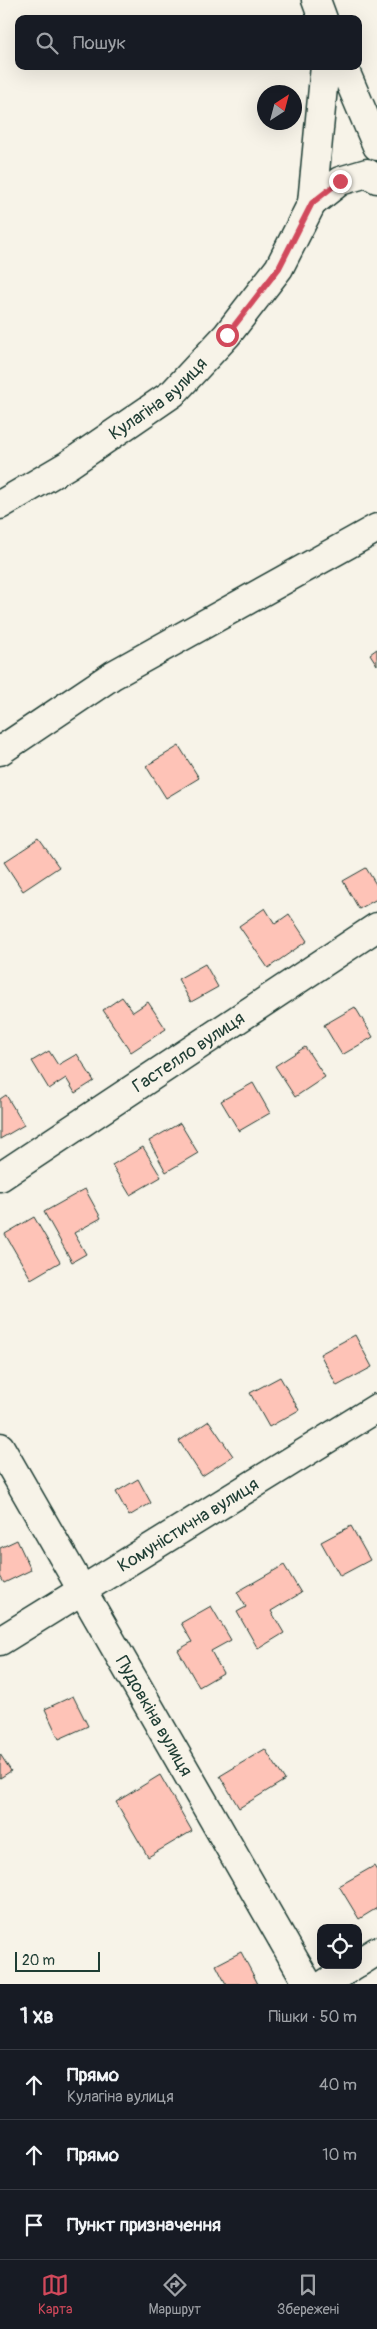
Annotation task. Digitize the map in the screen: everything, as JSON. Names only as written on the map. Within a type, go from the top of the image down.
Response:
[{"type":"street","points":[[316,0],[322,15]]},
{"type":"street","points":[[312,203],[326,70]]},
{"type":"street","points":[[345,70],[377,146]]},
{"type":"street","points":[[312,203],[340,181],[367,174],[377,179]]},
{"type":"street","name":"Кулагіна вулиця","points":[[0,505],[68,465],[173,393],[227,335],[279,268],[312,203]]},
{"type":"street","points":[[0,751],[113,675],[377,528]]},
{"type":"street","name":"Гастелло вулиця","points":[[0,1177],[377,927]]},
{"type":"street","name":"Комуністична вулиця","points":[[0,1641],[377,1408]]},
{"type":"street","name":"Пудовкіна вулиця","points":[[0,1446],[308,1984]]},
{"type":"street","points":[[362,1960],[377,1951]]},
{"type":"street","points":[[325,1984],[348,1969]]},
{"type":"building","points":[[377,649],[377,665],[370,654]]},
{"type":"building","points":[[179,746],[199,778],[166,798],[146,766]]},
{"type":"building","points":[[39,839],[59,867],[23,891],[4,862]]},
{"type":"building","points":[[366,868],[377,886],[377,899],[359,909],[343,881]]},
{"type":"building","points":[[265,908],[275,924],[289,914],[307,941],[268,968],[239,926]]},
{"type":"building","points":[[205,964],[218,987],[191,1002],[178,979]]},
{"type":"building","points":[[122,997],[133,1012],[148,1002],[166,1029],[131,1052],[103,1010]]},
{"type":"building","points":[[355,1007],[373,1037],[342,1055],[324,1025]]},
{"type":"building","points":[[305,1047],[325,1077],[295,1097],[275,1066]]},
{"type":"building","points":[[49,1051],[58,1065],[77,1054],[94,1081],[75,1093],[66,1078],[49,1089],[32,1061]]},
{"type":"building","points":[[253,1083],[270,1113],[239,1131],[221,1101]]},
{"type":"building","points":[[6,1095],[24,1125],[0,1139],[0,1099]]},
{"type":"building","points":[[180,1123],[198,1153],[166,1172],[149,1141]]},
{"type":"building","points":[[143,1147],[161,1177],[130,1195],[112,1165]]},
{"type":"building","points":[[85,1189],[101,1218],[74,1233],[86,1254],[72,1262],[44,1212]]},
{"type":"building","points":[[34,1217],[60,1262],[31,1279],[5,1234]]},
{"type":"building","points":[[355,1335],[372,1367],[337,1386],[320,1354]]},
{"type":"building","points":[[280,1377],[299,1410],[269,1427],[250,1393]]},
{"type":"building","points":[[209,1421],[233,1456],[202,1476],[179,1441]]},
{"type":"building","points":[[138,1479],[151,1503],[129,1516],[116,1492]]},
{"type":"building","points":[[351,1526],[370,1560],[340,1576],[321,1542]]},
{"type":"building","points":[[17,1540],[31,1570],[4,1583],[0,1576],[0,1548]]},
{"type":"building","points":[[284,1565],[301,1593],[271,1611],[284,1633],[258,1649],[237,1612],[246,1607],[237,1592]]},
{"type":"building","points":[[211,1606],[231,1640],[211,1651],[223,1673],[199,1687],[178,1650],[192,1642],[181,1623]]},
{"type":"building","points":[[73,1696],[88,1726],[59,1739],[45,1709]]},
{"type":"building","points":[[265,1749],[285,1780],[239,1808],[220,1776]]},
{"type":"building","points":[[0,1754],[11,1771],[0,1778]]},
{"type":"building","points":[[160,1775],[192,1831],[148,1857],[116,1802]]},
{"type":"building","points":[[374,1866],[377,1871],[377,1908],[359,1919],[339,1886]]},
{"type":"building","points":[[241,1952],[258,1984],[226,1984],[216,1965]]},
{"type":"route","points":[[227,335],[279,268],[312,203],[340,181]]}]
